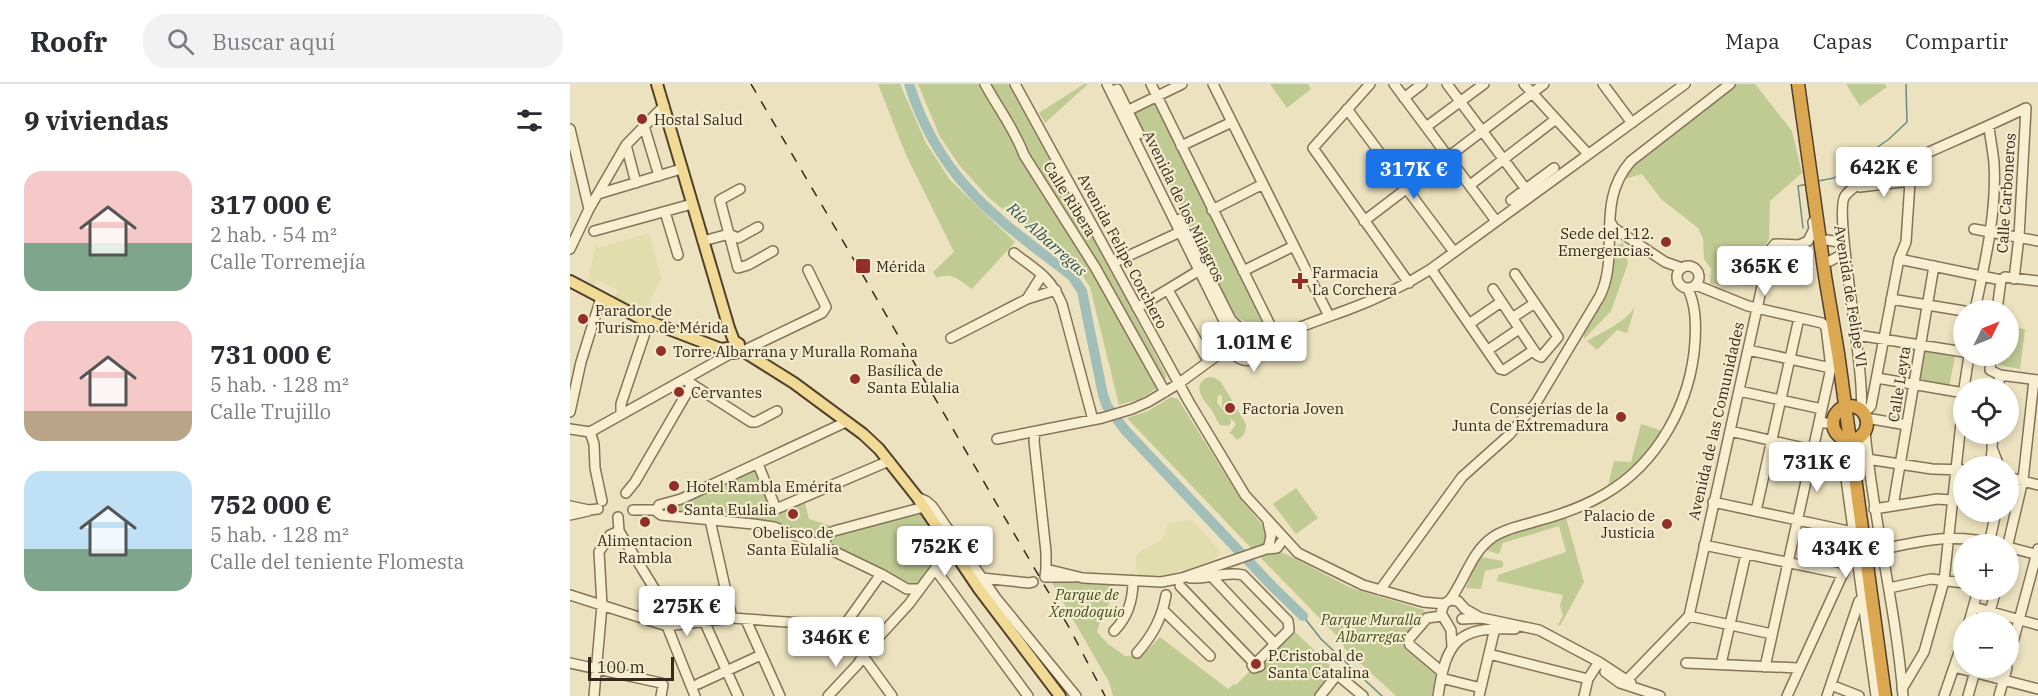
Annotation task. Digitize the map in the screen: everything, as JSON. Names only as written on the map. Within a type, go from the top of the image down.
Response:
[{"type":"highway","name":"Avenida de Felipe VI","points":[[1800,84],[1857,410]]},
{"type":"highway","name":"Avenida de Felipe VI","points":[[1815,180],[1857,410]]},
{"type":"highway","points":[[1857,410],[1838,411],[1833,424],[1845,440],[1857,437]]},
{"type":"highway","points":[[1857,410],[1857,437],[1871,582],[1885,696]]},
{"type":"highway","points":[[1857,410],[1857,437],[1900,694]]},
{"type":"main road","points":[[657,84],[735,349]]},
{"type":"main road","points":[[570,282],[649,321],[721,349],[735,349],[794,383],[863,434],[889,461],[917,497],[953,551],[981,583],[1022,646],[1060,696]]},
{"type":"street","name":"Calle Ribera","points":[[985,84],[1018,138],[1024,155],[1095,267],[1165,392]]},
{"type":"street","name":"Avenida Felipe Corchero","points":[[1015,84],[1178,384],[1245,495],[1298,553],[1350,580],[1444,610]]},
{"type":"street","name":"Avenida de los Milagros","points":[[1107,84],[1233,342]]},
{"type":"street","name":"Avenida de los Milagros","points":[[1114,84],[1231,320],[1245,333]]},
{"type":"street","points":[[1151,84],[1274,333]]},
{"type":"street","points":[[1127,111],[1182,84]]},
{"type":"street","points":[[1213,84],[1329,316]]},
{"type":"street","points":[[1370,84],[1313,148],[1409,283]]},
{"type":"street","points":[[1394,84],[1496,221]]},
{"type":"street","points":[[1404,98],[1422,84]]},
{"type":"street","points":[[1447,84],[1528,193]]},
{"type":"street","points":[[1426,127],[1484,84]]},
{"type":"street","points":[[1524,84],[1588,154]]},
{"type":"street","points":[[1364,221],[1544,84]]},
{"type":"street","points":[[1603,84],[1632,123]]},
{"type":"street","points":[[1380,590],[1462,477],[1509,435],[1536,403],[1604,287],[1607,279],[1613,190],[1623,170],[1631,161],[1730,84]]},
{"type":"street","points":[[1511,200],[1528,193],[1588,154],[1685,85]]},
{"type":"street","points":[[570,249],[589,209],[626,145],[664,106]]},
{"type":"street","name":"Calle Carboneros","points":[[1989,126],[2026,108],[2019,237],[2014,279]]},
{"type":"street","points":[[1347,109],[1454,252]]},
{"type":"street","points":[[1474,182],[1556,118]]},
{"type":"street","points":[[1181,146],[1232,122]]},
{"type":"street","points":[[644,126],[659,176]]},
{"type":"street","points":[[1855,187],[1989,126],[1994,163],[1990,232],[1978,300]]},
{"type":"street","points":[[570,129],[589,209]]},
{"type":"street","points":[[626,145],[636,183]]},
{"type":"street","points":[[1857,410],[1871,406],[1899,259],[1906,242],[1911,167],[1909,161]]},
{"type":"street","points":[[1208,361],[1229,356],[1246,361],[1251,360],[1267,341],[1290,330],[1385,295],[1409,283],[1496,221],[1554,168]]},
{"type":"street","points":[[598,194],[681,169]]},
{"type":"street","name":"Avenida de las Comunidades","points":[[1689,616],[1772,246],[1775,244],[1799,245],[1811,237],[1814,229],[1810,194],[1815,180]]},
{"type":"street","points":[[1855,187],[1910,182]]},
{"type":"street","points":[[1212,210],[1263,184]]},
{"type":"street","name":"Avenida de Felipe VI","points":[[1855,187],[1842,200],[1844,248],[1857,335],[1862,399],[1857,410]]},
{"type":"street","points":[[740,189],[720,200],[738,268],[773,251]]},
{"type":"street","points":[[594,231],[692,204]]},
{"type":"street","points":[[665,212],[678,255]]},
{"type":"street","points":[[1611,223],[1614,228],[1679,272]]},
{"type":"street","points":[[703,241],[729,234],[738,238],[758,227]]},
{"type":"street","points":[[1974,229],[2038,241]]},
{"type":"street","points":[[1113,263],[1180,232]]},
{"type":"street","points":[[1827,240],[1844,248],[1830,261]]},
{"type":"street","points":[[1243,271],[1294,246]]},
{"type":"street","points":[[1014,254],[1050,281],[1056,290],[1098,419]]},
{"type":"street","points":[[1899,259],[2001,280],[2005,277],[2038,281]]},
{"type":"street","points":[[1444,610],[1460,587],[1467,568],[1478,552],[1494,537],[1505,531],[1564,513],[1605,494],[1626,479],[1647,459],[1672,423],[1687,389],[1694,359],[1693,299],[1698,272],[1694,267],[1688,266],[1679,272]]},
{"type":"street","name":"Calle Leyta","points":[[1893,506],[1934,266]]},
{"type":"street","points":[[1431,269],[1459,310],[1465,326],[1488,350],[1500,369],[1504,370],[1537,354],[1558,337],[1515,274]]},
{"type":"street","points":[[570,429],[590,432],[621,414],[689,382],[735,349],[822,313],[826,307],[808,270]]},
{"type":"street","points":[[1137,308],[1198,271]]},
{"type":"street","points":[[1679,272],[1680,285],[1694,285],[1757,309],[1824,324],[1831,368],[1765,667]]},
{"type":"street","points":[[1027,299],[1042,275]]},
{"type":"street","points":[[1998,300],[2001,280]]},
{"type":"street","points":[[1493,289],[1537,354]]},
{"type":"street","points":[[951,338],[1027,299],[1056,290]]},
{"type":"street","points":[[1168,290],[1208,361]]},
{"type":"street","points":[[570,412],[572,392],[601,298]]},
{"type":"street","points":[[1891,299],[1953,309]]},
{"type":"street","points":[[1465,326],[1501,302]]},
{"type":"street","points":[[1512,318],[1535,303]]},
{"type":"street","points":[[1756,511],[1799,318]]},
{"type":"street","points":[[621,414],[621,404],[649,321]]},
{"type":"street","points":[[1488,350],[1520,329]]},
{"type":"street","points":[[997,439],[1098,419],[1132,409],[1178,384],[1233,342],[1240,334],[1245,333],[1256,337],[1290,330]]},
{"type":"street","points":[[1857,335],[1953,350]]},
{"type":"street","points":[[1256,337],[1259,340],[1260,350]]},
{"type":"street","points":[[1233,342],[1234,353],[1237,357]]},
{"type":"street","points":[[1748,350],[1831,368]]},
{"type":"street","points":[[570,361],[581,362]]},
{"type":"street","points":[[1990,366],[1990,370],[2000,375],[2037,381],[2034,422],[2011,534]]},
{"type":"street","points":[[1877,378],[1953,390]]},
{"type":"street","points":[[689,382],[751,422],[756,423],[777,411]]},
{"type":"street","points":[[626,493],[635,482],[689,382]]},
{"type":"street","points":[[1739,391],[1822,409]]},
{"type":"street","points":[[1857,410],[1907,425]]},
{"type":"street","points":[[657,510],[662,503],[681,498],[846,422]]},
{"type":"street","points":[[1819,422],[1833,424]]},
{"type":"street","points":[[1730,431],[1843,458],[1876,696]]},
{"type":"street","points":[[590,432],[599,480],[596,507]]},
{"type":"street","points":[[1035,432],[1034,441],[1046,552],[1045,573]]},
{"type":"street","points":[[1857,437],[1867,459],[1874,509],[1883,549],[1900,694]]},
{"type":"street","points":[[1991,456],[1992,444]]},
{"type":"street","points":[[1992,448],[1995,456]]},
{"type":"street","points":[[1867,459],[1932,469],[1953,470]]},
{"type":"street","points":[[758,464],[776,509],[889,461]]},
{"type":"street","points":[[2019,479],[2038,485]]},
{"type":"street","points":[[1900,694],[1924,652],[1934,622],[1944,581],[1953,495]]},
{"type":"street","points":[[917,497],[932,506],[981,583],[997,620],[1053,696]]},
{"type":"street","points":[[1874,509],[1936,499],[1952,499]]},
{"type":"street","points":[[1713,502],[1853,532]]},
{"type":"street","points":[[570,506],[596,507]]},
{"type":"street","points":[[570,515],[596,507]]},
{"type":"street","points":[[825,547],[825,539],[834,531],[924,507]]},
{"type":"street","points":[[633,510],[657,510]]},
{"type":"street","points":[[657,510],[661,515],[774,528],[825,547],[907,589],[920,589]]},
{"type":"street","points":[[618,517],[619,531],[657,593],[694,696]]},
{"type":"street","points":[[710,520],[732,618]]},
{"type":"street","points":[[1268,520],[1271,548]]},
{"type":"street","points":[[594,696],[602,605],[599,552],[610,535],[619,531]]},
{"type":"street","points":[[1883,549],[1953,537]]},
{"type":"street","points":[[1137,653],[1153,633],[1175,584],[1238,558],[1271,548],[1284,538]]},
{"type":"street","points":[[1704,546],[1843,574]]},
{"type":"street","points":[[1271,548],[1298,553]]},
{"type":"street","points":[[2019,549],[2038,553],[2019,623]]},
{"type":"street","points":[[828,696],[864,657],[866,651],[935,569],[953,551]]},
{"type":"street","points":[[1046,552],[1063,574]]},
{"type":"street","points":[[1721,664],[1746,554]]},
{"type":"street","points":[[1787,696],[1850,558],[1857,556]]},
{"type":"street","points":[[935,569],[1028,696]]},
{"type":"street","points":[[1045,573],[1074,577]]},
{"type":"street","points":[[1045,573],[1175,584],[1212,577],[1243,575],[1288,621],[1289,630],[1256,661],[1175,584]]},
{"type":"street","points":[[836,637],[881,574]]},
{"type":"street","points":[[1212,577],[1275,644]]},
{"type":"street","points":[[1889,588],[1931,579],[1953,582]]},
{"type":"street","points":[[981,583],[1003,580],[1029,584],[1033,582]]},
{"type":"street","points":[[996,598],[997,585],[1003,580]]},
{"type":"street","points":[[1114,631],[1124,620],[1131,604],[1133,581]]},
{"type":"street","points":[[981,583],[996,598],[1076,696]]},
{"type":"street","points":[[1438,696],[1441,675],[1454,644],[1460,621],[1463,606],[1460,587]]},
{"type":"street","points":[[907,589],[910,601]]},
{"type":"street","points":[[570,595],[667,626],[732,618],[816,624],[864,657],[892,696]]},
{"type":"street","points":[[1827,696],[1860,601],[1863,599]]},
{"type":"street","points":[[1973,612],[1976,600]]},
{"type":"street","points":[[1974,608],[1990,612],[1993,600]]},
{"type":"street","points":[[1482,618],[1463,606],[1444,610],[1427,618],[1408,640],[1410,645],[1441,675],[1480,692],[1495,628]]},
{"type":"street","points":[[1163,610],[1210,656]]},
{"type":"street","points":[[1444,610],[1450,623],[1482,618],[1539,630],[1630,684]]},
{"type":"street","points":[[1444,610],[1454,644]]},
{"type":"street","points":[[1630,684],[1689,616],[1772,634]]},
{"type":"street","points":[[746,620],[780,696]]},
{"type":"street","points":[[2020,620],[2038,625]]},
{"type":"street","points":[[704,621],[738,696]]},
{"type":"street","points":[[1454,644],[1474,632],[1495,628],[1539,630]]},
{"type":"street","points":[[1022,630],[1022,646]]},
{"type":"street","points":[[1489,654],[1588,679]]},
{"type":"street","points":[[698,684],[761,655]]},
{"type":"street","points":[[1595,662],[1608,674],[1660,696]]},
{"type":"street","points":[[1584,696],[1595,662]]},
{"type":"street","points":[[570,663],[663,685],[661,696]]},
{"type":"street","points":[[1686,663],[1798,668]]},
{"type":"street","points":[[1944,696],[1953,670]]},
{"type":"street","points":[[1320,696],[1336,676],[1363,696]]},
{"type":"street","points":[[1968,696],[1973,678]]},
{"type":"street","points":[[1997,678],[2038,690],[2037,696]]},
{"type":"street","points":[[2000,696],[2003,680]]},
{"type":"street","points":[[1831,685],[1859,696]]},
{"type":"shaded area","points":[[649,233],[661,278],[645,313],[614,298],[618,290],[597,280],[592,287],[587,284],[596,245],[598,248]]},
{"type":"shaded area","points":[[1192,520],[1221,552],[1215,559],[1186,570],[1147,578],[1138,575],[1136,557],[1142,550],[1161,540],[1169,523]]},
{"type":"green space","points":[[878,84],[900,84],[926,143],[950,180],[1015,242],[972,289],[951,276],[937,278],[933,272],[954,252],[906,155]]},
{"type":"green space","points":[[918,84],[1008,84],[1166,375],[1165,383],[1140,399],[1119,405],[1090,287],[1078,269],[988,197],[960,166],[940,137]]},
{"type":"green space","points":[[1084,84],[1088,84],[1045,123],[1039,113]]},
{"type":"green space","points":[[1270,84],[1308,84],[1311,89],[1287,108]]},
{"type":"green space","points":[[1737,84],[1755,84],[1792,131],[1802,173],[1770,201],[1769,239],[1761,252],[1753,286],[1710,284],[1711,269],[1704,259],[1703,238],[1698,228],[1661,199],[1642,174],[1624,179],[1632,167]]},
{"type":"green space","points":[[1846,84],[1885,84],[1887,87],[1860,106]]},
{"type":"green space","points":[[1156,103],[1265,329],[1256,328],[1233,315],[1134,115]]},
{"type":"green space","points":[[1623,243],[1628,263],[1611,311],[1584,339],[1587,324],[1609,283],[1612,268],[1611,247]]},
{"type":"green space","points":[[1635,307],[1627,333],[1617,330],[1597,350],[1587,341],[1619,322]]},
{"type":"green space","points":[[2019,328],[2025,329],[2020,369],[2004,366],[2019,366]]},
{"type":"green space","points":[[1924,350],[1953,356],[1949,388],[1917,383]]},
{"type":"green space","name":"Factoria Joven","points":[[1209,377],[1221,382],[1246,424],[1244,433],[1237,440],[1229,434],[1236,424],[1222,407],[1222,396],[1218,395],[1217,403],[1231,418],[1228,426],[1220,425],[1201,396],[1200,383]]},
{"type":"green space","points":[[1171,397],[1178,399],[1240,498],[1268,532],[1269,539],[1262,545],[1252,549],[1127,418],[1148,411]]},
{"type":"green space","points":[[1641,424],[1663,431],[1635,464],[1608,486],[1614,461],[1631,462]]},
{"type":"green space","points":[[756,470],[774,511],[804,499],[809,519],[832,526],[823,535],[822,544],[777,525],[662,511],[662,508],[682,503]]},
{"type":"green space","points":[[1296,488],[1318,518],[1296,534],[1273,504]]},
{"type":"green space","points":[[923,510],[949,550],[919,587],[829,546],[831,536]]},
{"type":"green space","points":[[1566,518],[1584,582],[1560,626],[1558,625],[1563,615],[1560,606],[1563,595],[1497,581],[1498,575],[1566,552],[1559,526],[1503,543],[1499,554],[1485,550],[1503,538],[1524,529]]},
{"type":"green space","name":"Parque Muralla Albarregas","points":[[1279,552],[1351,588],[1424,610],[1425,614],[1400,640],[1436,671],[1432,696],[1396,696],[1344,648],[1343,642],[1259,556]]},
{"type":"green space","points":[[1481,557],[1503,561],[1503,567],[1485,571],[1481,589],[1466,588],[1471,574]]},
{"type":"green space","name":"Parque de Xenodoquio","points":[[1050,579],[1114,582],[1110,601],[1097,632],[1108,644],[1125,656],[1142,656],[1160,637],[1228,689],[1236,685],[1292,629],[1336,671],[1314,696],[1113,696],[1109,682]]},
{"type":"green space","points":[[724,584],[732,618],[701,622],[694,590]]},
{"type":"waterway","name":"Río Albarregas","points":[[909,84],[922,118],[937,147],[954,172],[995,215],[1072,276],[1082,291],[1107,406],[1125,430],[1303,616]]},
{"type":"waterway","points":[[1818,181],[1834,178],[1889,139],[1907,122],[1906,84]]},
{"type":"waterway","points":[[1803,228],[1798,186],[1808,184]]},
{"type":"waterway","points":[[1303,616],[1321,639],[1382,696]]},
{"type":"railway","points":[[751,84],[1070,629],[1105,696]]},
{"type":"place","name":"Hostal Salud","points":[[642,119]]},
{"type":"place","name":"Sede del 112. Emergencias.","points":[[1666,242]]},
{"type":"place","name":"Mérida","points":[[863,266]]},
{"type":"place","name":"Farmacia La Corchera","points":[[1300,281]]},
{"type":"place","name":"Parador de Turismo de Mérida","points":[[583,319]]},
{"type":"place","name":"Torre Albarrana y Muralla Romana","points":[[661,351]]},
{"type":"place","name":"Basílica de Santa Eulalia","points":[[855,379]]},
{"type":"place","name":"Cervantes","points":[[679,392]]},
{"type":"place","name":"Factoria Joven","points":[[1230,408]]},
{"type":"place","name":"Consejerías de la Junta de Extremadura","points":[[1621,417]]},
{"type":"place","name":"Hotel Rambla Emérita","points":[[674,486]]},
{"type":"place","name":"Santa Eulalia","points":[[672,509]]},
{"type":"place","name":"Obelisco de Santa Eulalia","points":[[793,514]]},
{"type":"place","name":"Alimentacion Rambla","points":[[645,522]]},
{"type":"place","name":"Palacio de Justicia","points":[[1667,524]]},
{"type":"place","name":"P.Cristobal de Santa Catalina","points":[[1256,664]]}]
